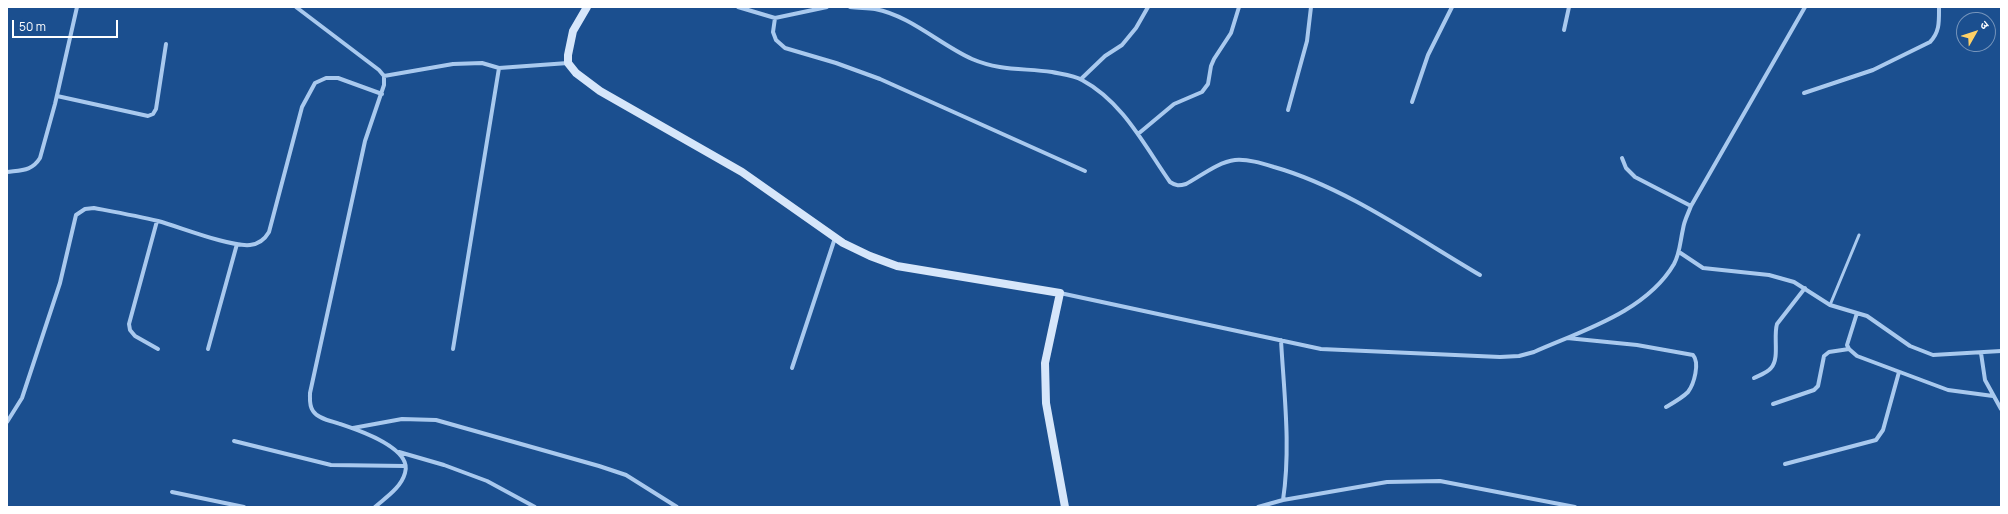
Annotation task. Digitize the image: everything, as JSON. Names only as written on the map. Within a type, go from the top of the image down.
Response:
[{"type":"street","points":[[7,172],[29,170],[36,166],[40,158],[57,96],[77,7]]},
{"type":"street","points":[[296,7],[379,70],[384,76],[382,94],[365,141],[310,393],[310,406],[313,412],[324,419],[352,428],[399,452],[444,465],[487,481],[534,507]]},
{"type":"street","points":[[587,7],[574,31],[568,55],[568,63],[576,73],[600,91],[742,172],[835,238],[870,256],[897,266],[1060,293],[1321,349],[1500,357],[1520,356],[1534,352],[1627,310],[1644,297],[1666,276],[1679,252],[1683,228],[1691,206],[1805,7]]},
{"type":"street","points":[[738,7],[775,18],[827,7]]},
{"type":"street","points":[[850,7],[876,10],[911,23],[972,59],[997,67],[1020,71],[1052,72],[1081,79],[1110,101],[1132,124],[1170,182],[1175,185],[1180,186],[1186,184],[1226,162],[1234,160],[1245,160],[1280,168],[1327,186],[1480,275]]},
{"type":"street","points":[[1081,79],[1105,56],[1122,45],[1136,28],[1148,7]]},
{"type":"street","points":[[1138,134],[1174,104],[1202,92],[1206,88],[1211,66],[1231,33],[1238,7]]},
{"type":"street","points":[[1288,110],[1307,41],[1311,7]]},
{"type":"street","points":[[1412,102],[1428,55],[1452,7]]},
{"type":"street","points":[[1564,30],[1569,7]]},
{"type":"street","points":[[1804,93],[1873,70],[1930,42],[1939,30],[1939,7]]},
{"type":"street","points":[[775,18],[773,32],[774,36],[776,40],[785,48],[836,63],[880,79],[1085,171]]},
{"type":"street","points":[[57,96],[148,116],[153,114],[156,109],[166,44]]},
{"type":"street","points":[[384,76],[453,64],[482,63],[499,68],[568,63]]},
{"type":"street","points":[[453,349],[499,68]]},
{"type":"street","points":[[7,422],[22,398],[55,298],[76,215],[85,209],[94,208],[157,221],[237,244],[250,245],[259,242],[266,239],[269,232],[302,107],[315,83],[326,78],[338,78],[382,94]]},
{"type":"street","points":[[1622,158],[1626,168],[1635,177],[1691,206]]},
{"type":"street","points":[[157,221],[129,324],[130,330],[135,336],[158,349]]},
{"type":"street","points":[[792,368],[835,238]]},
{"type":"street","points":[[208,349],[237,244]]},
{"type":"street","points":[[1679,252],[1704,268],[1784,278],[1805,288],[1830,305],[1867,316],[1910,346],[1926,354],[1933,355],[2001,351]]},
{"type":"street","points":[[1754,378],[1772,368],[1775,361],[1776,324],[1805,288]]},
{"type":"street","points":[[1060,293],[1045,363],[1046,403],[1066,507]]},
{"type":"street","points":[[1857,313],[1848,339],[1849,349],[1857,356],[1948,390],[1993,396]]},
{"type":"street","points":[[1566,338],[1637,345],[1694,355],[1697,359],[1697,364],[1691,387],[1683,396],[1666,407]]},
{"type":"street","points":[[1281,340],[1288,442],[1287,472],[1283,500]]},
{"type":"street","points":[[1772,404],[1814,390],[1818,386],[1824,356],[1829,352],[1849,349]]},
{"type":"street","points":[[1981,353],[1985,380],[2001,409]]},
{"type":"street","points":[[1784,464],[1876,440],[1883,430],[1899,372]]},
{"type":"street","points":[[352,428],[402,419],[436,420],[626,475],[677,507]]},
{"type":"street","points":[[234,441],[331,465],[406,466]]},
{"type":"street","points":[[375,507],[394,490],[406,473],[405,461],[399,452]]},
{"type":"street","points":[[1258,507],[1283,500],[1387,482],[1440,481],[1575,507]]},
{"type":"street","points":[[172,492],[244,507]]},
{"type":"lane","points":[[1830,305],[1859,235]]}]
